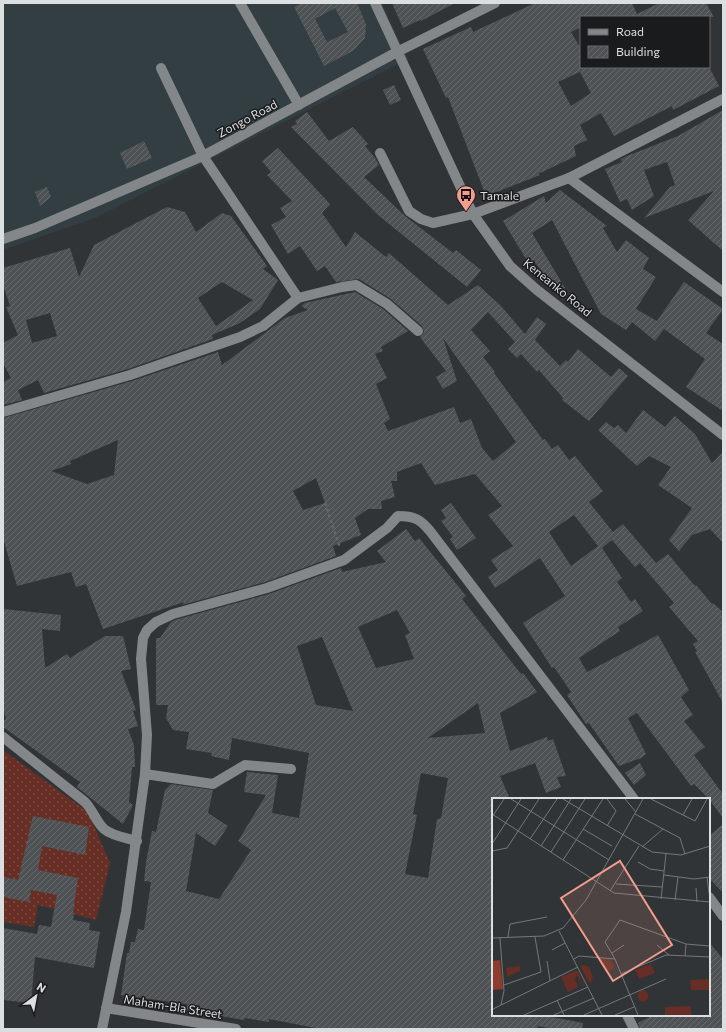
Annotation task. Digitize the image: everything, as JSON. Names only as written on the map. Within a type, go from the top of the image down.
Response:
[{"type":"street","points":[[240,3],[299,105]]},
{"type":"street","name":"Keneanko Road","points":[[375,3],[473,214],[510,266],[537,290],[723,435]]},
{"type":"street","name":"Zongo Road","points":[[3,239],[35,228],[203,156],[397,52],[495,3]]},
{"type":"street","points":[[161,68],[203,156],[298,298]]},
{"type":"street","points":[[380,153],[409,211],[421,219],[433,223],[473,214],[569,178],[723,99]]},
{"type":"street","points":[[569,178],[723,292]]},
{"type":"street","points":[[3,412],[130,375],[240,337],[262,326],[298,298],[356,285],[387,304],[418,331]]},
{"type":"street","points":[[102,1029],[126,912],[138,841],[145,774],[147,735],[141,659],[143,638],[147,630],[156,622],[173,614],[267,588],[344,560],[387,528],[398,516],[413,516],[422,521],[633,798]]},
{"type":"street","points":[[3,736],[85,802],[93,810],[103,828],[109,832],[138,841]]},
{"type":"street","points":[[145,774],[213,784],[245,764],[291,769]]},
{"type":"street","points":[[710,898],[723,916]]},
{"type":"street","name":"Maham-Bla Street","points":[[106,1008],[236,1029]]},
{"type":"street","points":[[628,1016],[634,1029]]},
{"type":"path","points":[[325,503],[344,560]]},
{"type":"shaded area","points":[[3,3],[382,3],[408,59],[95,218],[3,250]]},
{"type":"shaded area","points":[[3,750],[88,812],[110,863],[96,920],[38,905],[34,927],[3,922],[3,790],[5,783],[3,781]]},
{"type":"building","points":[[302,3],[357,3],[366,24],[365,38],[353,51],[324,66],[294,7]],"holes":[[[335,8],[348,32],[327,42],[315,19]]]},
{"type":"building","points":[[392,3],[455,3],[421,21],[420,20],[403,28]]},
{"type":"building","points":[[535,3],[632,3],[637,14],[659,3],[706,3],[714,17],[580,16],[580,28],[571,32],[580,47],[580,68],[710,68],[719,86],[673,110],[672,106],[614,136],[601,113],[580,125],[587,140],[574,146],[576,156],[538,174],[540,175],[486,196],[448,97],[446,98],[423,49],[471,27],[473,32]],"holes":[[[580,72],[591,93],[571,106],[558,82]]]},
{"type":"building","points":[[394,85],[401,100],[390,105],[383,90]]},
{"type":"building","points":[[723,110],[723,251],[688,220],[714,191],[644,218],[670,187],[675,185],[667,162],[644,170],[654,196],[632,210],[627,199],[620,202],[605,169],[622,162],[621,159],[627,156],[678,136]]},
{"type":"building","points":[[307,112],[329,141],[353,127],[368,144],[365,146],[379,165],[364,177],[405,216],[453,253],[456,250],[481,270],[467,287],[378,215],[291,127],[297,124],[295,121]]},
{"type":"building","points":[[144,141],[152,158],[127,169],[120,153]]},
{"type":"building","points":[[278,148],[330,204],[322,213],[346,247],[355,232],[386,257],[389,253],[448,305],[478,285],[500,305],[525,334],[537,317],[546,324],[535,340],[560,366],[566,360],[568,362],[578,349],[611,377],[619,368],[628,376],[589,421],[562,400],[563,398],[539,370],[537,372],[521,354],[517,358],[508,349],[515,342],[488,312],[471,330],[490,351],[483,357],[543,440],[545,439],[552,449],[558,445],[569,460],[575,456],[603,491],[589,502],[613,532],[623,524],[656,563],[668,554],[712,604],[713,603],[723,612],[723,703],[695,652],[697,651],[693,644],[698,641],[669,607],[674,603],[640,563],[635,567],[612,540],[602,548],[622,578],[617,582],[631,602],[635,599],[643,611],[618,627],[620,631],[579,658],[587,672],[658,635],[689,690],[681,697],[693,715],[684,721],[705,747],[694,755],[723,794],[723,818],[710,800],[710,798],[708,798],[694,784],[691,786],[637,713],[628,718],[646,754],[641,758],[619,766],[589,723],[586,724],[567,695],[571,692],[554,667],[552,668],[523,623],[565,596],[540,558],[495,588],[488,577],[498,570],[491,560],[513,546],[488,515],[502,506],[475,474],[435,485],[421,463],[397,472],[397,481],[391,481],[395,497],[381,501],[382,509],[368,509],[355,518],[361,535],[333,546],[336,556],[265,582],[182,605],[184,602],[103,629],[86,584],[76,587],[71,572],[17,586],[3,538],[3,418],[132,381],[218,352],[222,365],[285,318],[308,310],[301,306],[305,303],[355,292],[383,309],[408,331],[381,347],[383,351],[375,354],[387,378],[376,384],[390,419],[384,423],[388,431],[454,407],[460,423],[471,419],[482,448],[493,461],[516,442],[443,338],[457,381],[443,389],[436,377],[446,371],[420,337],[424,332],[422,326],[391,299],[359,279],[336,282],[325,266],[317,271],[300,246],[288,254],[271,225],[286,217],[280,208],[292,201],[267,175],[271,172],[262,161]],"holes":[[[118,440],[114,475],[87,484],[51,471],[71,464],[70,461]],[[316,478],[325,503],[303,510],[293,491]],[[574,515],[598,546],[571,566],[549,532]]]},
{"type":"building","points":[[47,187],[51,197],[40,206],[35,192]]},
{"type":"building","points":[[560,190],[607,226],[603,228],[617,252],[626,240],[649,258],[643,269],[656,277],[636,309],[657,321],[684,282],[723,309],[706,333],[723,344],[723,411],[686,387],[705,359],[664,329],[655,341],[632,322],[626,330],[601,314],[552,220],[532,233],[565,288],[557,293],[534,261],[529,264],[503,221],[544,196],[546,203]]},
{"type":"building","points":[[167,207],[185,212],[196,232],[222,213],[231,216],[267,266],[263,269],[278,280],[260,309],[240,323],[212,335],[213,339],[128,369],[44,393],[38,380],[18,390],[22,400],[3,405],[3,382],[11,378],[3,363],[3,343],[18,335],[6,307],[10,306],[3,285],[3,268],[70,248],[79,277],[94,245]],"holes":[[[222,282],[253,300],[216,326],[198,298]],[[50,313],[57,336],[32,343],[26,320]]]},
{"type":"building","points":[[643,410],[665,427],[675,416],[695,434],[712,463],[723,452],[723,543],[710,529],[692,535],[679,551],[669,540],[692,508],[658,485],[671,467],[649,456],[637,466],[598,430],[606,422],[614,428],[618,425],[626,433]]},
{"type":"building","points":[[451,503],[476,538],[457,550],[450,539],[453,537],[441,521],[446,518],[441,510]]},
{"type":"building","points":[[406,529],[415,541],[419,538],[466,596],[462,599],[537,692],[500,713],[510,751],[547,737],[548,741],[553,739],[566,776],[557,777],[561,787],[546,793],[535,763],[500,776],[510,798],[492,798],[492,1016],[546,1016],[583,1023],[582,1029],[553,1029],[538,1026],[537,1029],[321,1029],[269,1019],[269,1022],[245,1018],[244,1020],[186,1010],[187,1004],[121,995],[127,953],[129,953],[131,942],[135,942],[138,929],[144,930],[151,882],[144,881],[146,862],[152,831],[156,832],[165,790],[171,784],[213,790],[208,813],[228,826],[215,846],[196,833],[186,891],[219,899],[251,850],[238,841],[266,795],[244,792],[247,772],[278,775],[272,813],[299,818],[309,753],[232,738],[229,760],[211,756],[212,753],[186,749],[189,732],[173,730],[166,718],[168,705],[156,705],[156,638],[160,638],[171,622],[175,620],[269,594],[341,568],[342,572],[386,562],[377,551]],"holes":[[[397,610],[410,633],[405,635],[414,659],[376,668],[358,627]],[[322,637],[353,711],[316,705],[297,646]],[[478,703],[485,733],[428,738]],[[421,773],[448,778],[441,818],[437,819],[428,878],[405,874],[417,815],[413,814]]]},
{"type":"building","points":[[3,609],[61,615],[60,631],[42,629],[45,668],[67,654],[70,658],[105,636],[123,636],[131,669],[121,671],[136,710],[133,711],[138,726],[128,729],[134,745],[135,767],[132,767],[129,802],[133,805],[123,824],[77,787],[80,782],[3,727],[3,721],[6,719],[3,708]]},
{"type":"building","points":[[640,763],[646,775],[634,785],[625,773]]},
{"type":"building","points":[[33,816],[89,827],[85,855],[42,846],[38,870],[78,878],[73,920],[90,923],[89,930],[100,932],[94,968],[35,957],[31,1003],[3,1000],[3,928],[37,934],[39,925],[51,927],[57,895],[31,890],[29,902],[3,897],[3,877],[18,880]]},
{"type":"building","points":[[723,824],[723,893],[710,879],[710,835]]},
{"type":"building","points":[[710,943],[723,959],[723,1029],[640,1029],[638,1023],[651,1016],[710,1016]]},
{"type":"place","name":"Tamale","points":[[466,212]]}]
